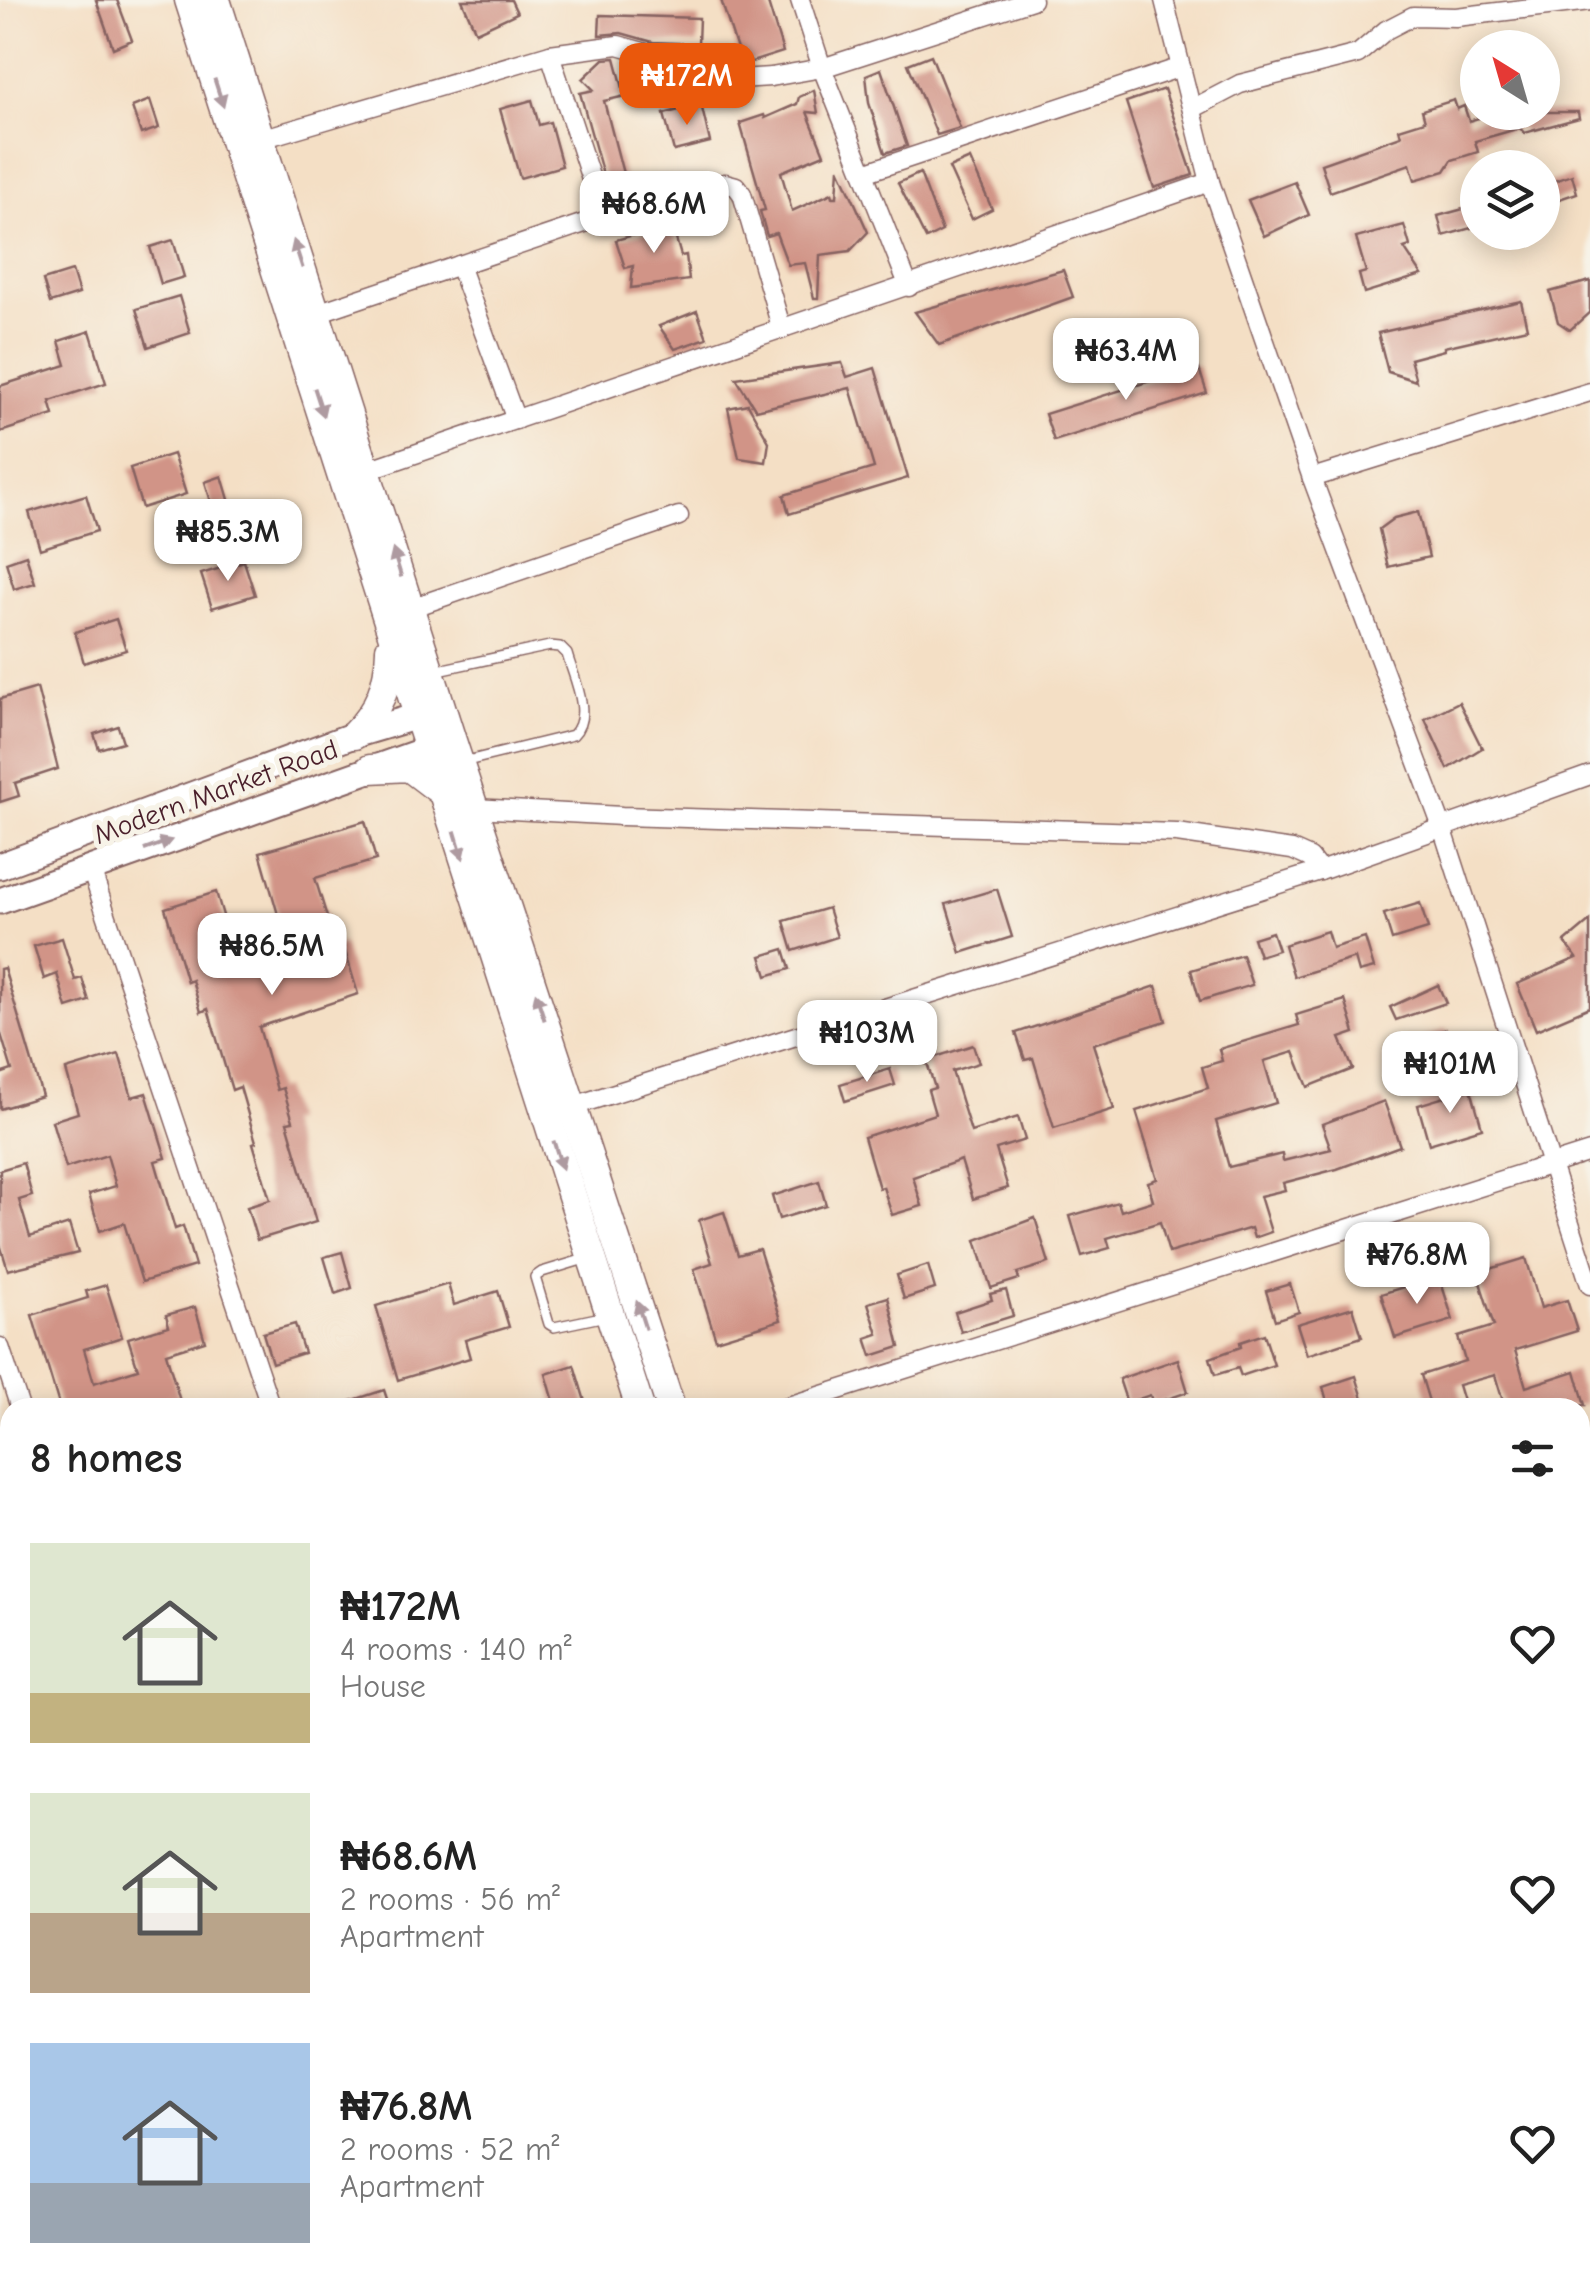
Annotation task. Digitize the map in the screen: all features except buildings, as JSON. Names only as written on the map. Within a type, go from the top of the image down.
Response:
[{"type":"main road","points":[[189,0],[390,628],[474,808],[668,1398]]},
{"type":"main road","points":[[216,0],[431,672],[430,712]]},
{"type":"main road","points":[[354,735],[378,705],[387,684],[390,628]]},
{"type":"main road","points":[[446,750],[442,792],[637,1398]]},
{"type":"main road","points":[[370,769],[409,766],[442,792]]},
{"type":"street","points":[[800,0],[822,68],[909,287]]},
{"type":"street","points":[[261,140],[550,54],[618,45],[739,79],[822,68],[1032,0]]},
{"type":"street","points":[[1164,0],[1210,182],[1312,478],[1442,828],[1590,1285]]},
{"type":"street","points":[[1192,109],[1240,84],[1358,54],[1386,30],[1413,16],[1456,17],[1590,1]]},
{"type":"street","points":[[550,54],[603,216]]},
{"type":"street","points":[[864,173],[1181,67]]},
{"type":"street","points":[[368,470],[1210,182]]},
{"type":"street","points":[[317,313],[603,216],[713,186],[736,186],[742,194],[782,330]]},
{"type":"street","points":[[459,265],[516,420]]},
{"type":"street","points":[[1312,478],[1590,392]]},
{"type":"street","points":[[411,608],[679,516]]},
{"type":"street","name":"Modern Market Road","points":[[10,862],[354,735],[430,712]]},
{"type":"street","name":"Modern Market Road","points":[[0,901],[370,769],[446,750]]},
{"type":"street","points":[[545,1114],[1320,871],[1590,775]]},
{"type":"street","points":[[474,808],[1177,833],[1292,850],[1310,858],[1320,871]]},
{"type":"street","points":[[10,862],[30,892]]},
{"type":"street","points":[[92,869],[268,1398]]},
{"type":"street","points":[[813,1398],[1590,1152]]},
{"type":"street","points":[[0,1347],[17,1398]]},
{"type":"lane","points":[[431,672],[560,647],[567,654],[584,715],[582,726],[573,735],[446,750]]},
{"type":"lane","points":[[591,1257],[535,1277],[549,1324],[554,1327],[609,1315]]}]
